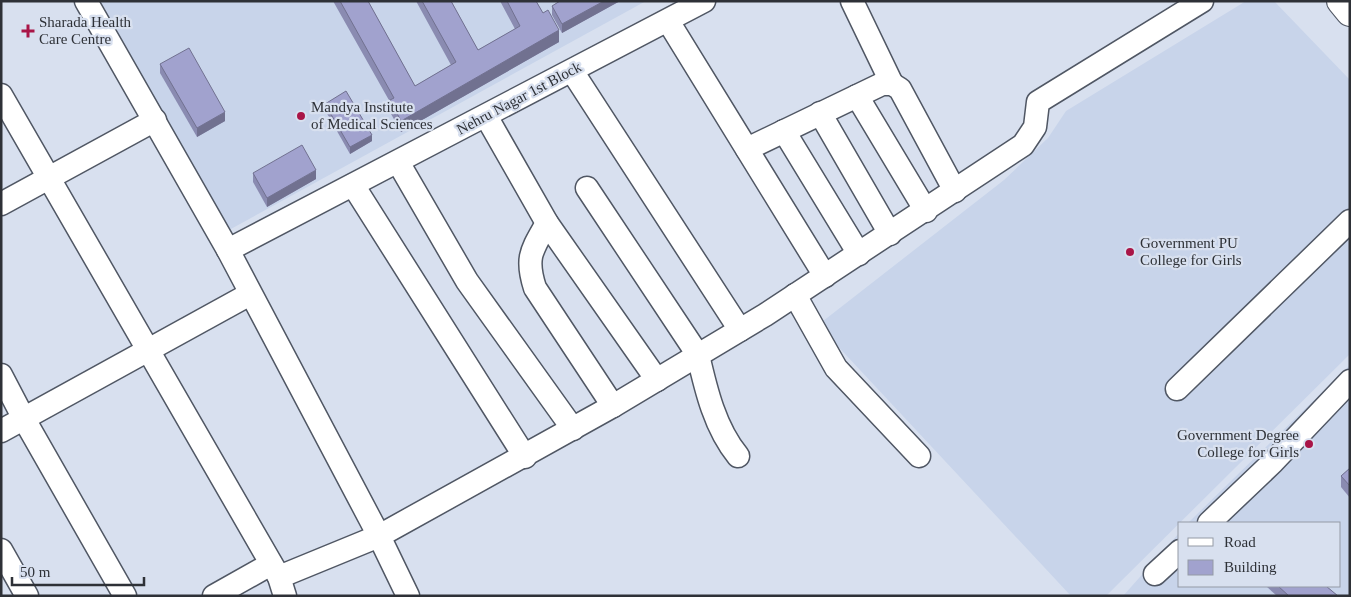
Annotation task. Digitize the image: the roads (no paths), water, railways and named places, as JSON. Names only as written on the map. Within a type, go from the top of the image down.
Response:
[{"type":"main road","points":[[1341,1],[1350,12]]},
{"type":"street","points":[[86,1],[228,250],[379,536],[408,596]]},
{"type":"street","name":"Nehru Nagar 1st Block","points":[[228,250],[704,1]]},
{"type":"street","points":[[852,1],[892,84]]},
{"type":"street","points":[[214,596],[278,579],[379,536],[525,457],[657,380],[825,276],[926,211],[1023,145],[1035,127],[1038,102],[1202,1]]},
{"type":"street","points":[[668,21],[825,276]]},
{"type":"street","points":[[572,71],[740,330]]},
{"type":"street","points":[[747,149],[882,84],[892,84],[900,89],[955,191]]},
{"type":"street","points":[[1,95],[278,579]]},
{"type":"street","points":[[857,96],[926,211]]},
{"type":"street","points":[[820,113],[890,234]]},
{"type":"street","points":[[486,116],[546,223],[657,380]]},
{"type":"street","points":[[1,204],[155,120]]},
{"type":"street","points":[[784,130],[859,254]]},
{"type":"street","points":[[398,162],[468,280],[573,429]]},
{"type":"street","points":[[353,185],[525,457]]},
{"type":"street","points":[[587,188],[698,355],[705,388],[726,441],[738,456]]},
{"type":"street","points":[[1177,389],[1350,221]]},
{"type":"street","points":[[546,223],[530,256],[530,272],[535,288],[613,406]]},
{"type":"street","points":[[1,431],[250,294]]},
{"type":"street","points":[[795,295],[836,368],[919,456]]},
{"type":"street","points":[[1,375],[24,420],[125,596]]},
{"type":"street","points":[[1209,522],[1272,462],[1350,381]]},
{"type":"street","points":[[1,550],[27,596]]},
{"type":"street","points":[[1155,574],[1178,553]]},
{"type":"place","name":"Sharada Health Care Centre","points":[[28,31]]},
{"type":"place","name":"Mandya Institute of Medical Sciences","points":[[301,116]]},
{"type":"place","name":"Government PU College for Girls","points":[[1130,252]]},
{"type":"place","name":"Government Degree College for Girls","points":[[1309,444]]}]
